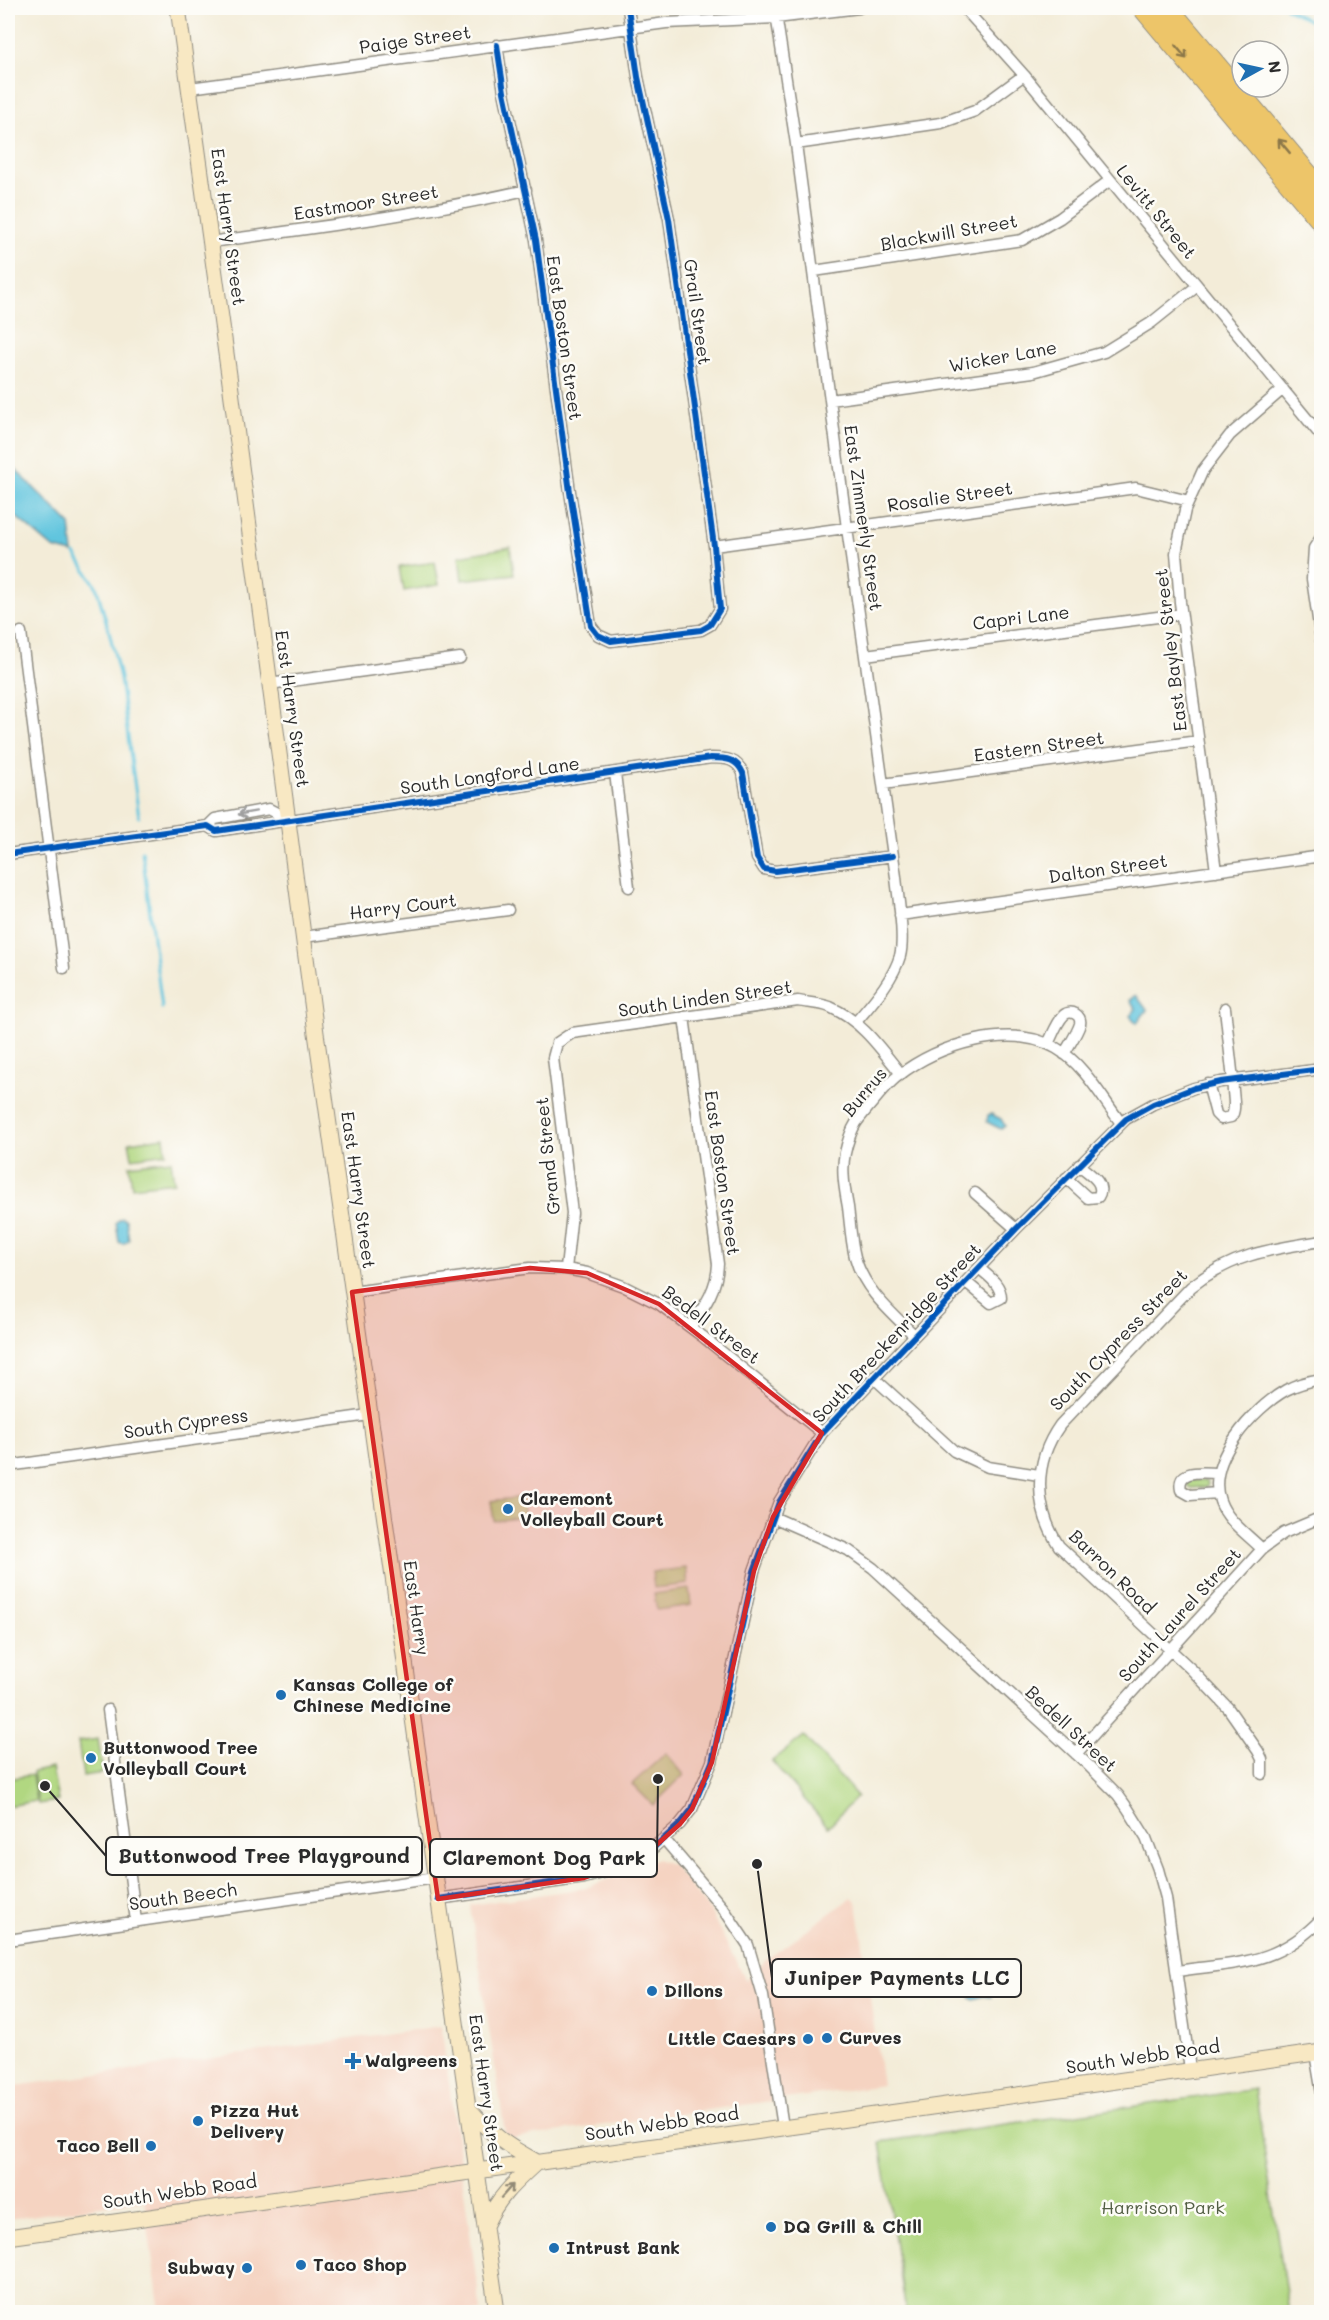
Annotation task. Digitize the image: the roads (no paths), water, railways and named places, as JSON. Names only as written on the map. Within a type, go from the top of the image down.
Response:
[{"type":"highway","points":[[1143,8],[1322,222]]},
{"type":"highway","points":[[1168,8],[1322,191]]},
{"type":"main road","name":"East Harry Street","points":[[178,8],[369,1415]]},
{"type":"main road","name":"East Harry","points":[[369,1415],[435,1878]]},
{"type":"main road","name":"East Harry Street","points":[[435,1878],[497,2313]]},
{"type":"main road","name":"South Webb Road","points":[[8,2236],[1037,2093],[1190,2069],[1318,2053]]},
{"type":"main road","points":[[468,2109],[491,2134],[537,2162],[505,2191],[485,2227]]},
{"type":"street","name":"Grail Street","points":[[628,8],[638,77],[669,219],[714,546],[720,609],[714,620]]},
{"type":"street","name":"Paige Street","points":[[190,88],[666,23],[859,8]]},
{"type":"street","name":"Levitt Street","points":[[964,8],[1023,75],[1322,437]]},
{"type":"street","name":"East Zimmerly Street","points":[[775,13],[814,272],[900,915],[900,956],[883,989],[856,1022]]},
{"type":"street","name":"East Boston Street","points":[[496,45],[536,240],[588,617],[598,635],[611,641],[700,630],[714,620]]},
{"type":"street","points":[[796,144],[941,123],[975,111],[1023,75]]},
{"type":"street","name":"Blackwill Street","points":[[814,272],[1022,240],[1060,218],[1109,181]]},
{"type":"street","name":"Eastmoor Street","points":[[210,242],[456,206],[526,190]]},
{"type":"street","name":"Wicker Lane","points":[[831,400],[1033,372],[1104,352],[1150,323],[1196,287]]},
{"type":"street","name":"East Bayley Street","points":[[1216,871],[1181,614],[1176,553],[1185,510],[1203,470],[1230,435],[1283,389]]},
{"type":"street","name":"Rosalie Street","points":[[714,546],[1136,488],[1189,501]]},
{"type":"street","points":[[1322,536],[1314,548],[1312,579],[1322,646]]},
{"type":"street","name":"Capri Lane","points":[[865,655],[1181,614]]},
{"type":"street","points":[[21,632],[64,968]]},
{"type":"street","points":[[269,684],[460,658]]},
{"type":"street","name":"Eastern Street","points":[[883,784],[1198,741]]},
{"type":"street","name":"South Longford Lane","points":[[8,854],[208,826],[216,831],[711,758],[732,760],[740,766],[757,858],[764,868],[775,871],[893,856]]},
{"type":"street","points":[[615,773],[629,888]]},
{"type":"street","name":"Dalton Street","points":[[900,915],[1322,856]]},
{"type":"street","name":"Harry Court","points":[[303,937],[508,910]]},
{"type":"street","name":"South Linden Street","points":[[559,1042],[572,1033],[798,1001],[828,1006],[856,1022],[875,1041],[901,1074]]},
{"type":"street","points":[[1208,1084],[1216,1114],[1221,1119],[1228,1119],[1234,1110],[1226,1008]]},
{"type":"street","points":[[1047,1044],[1065,1015],[1071,1013],[1076,1015],[1080,1020],[1079,1026],[1064,1054]]},
{"type":"street","name":"East Boston Street","points":[[684,1017],[718,1264],[717,1278],[710,1297],[690,1327]]},
{"type":"street","name":"Burrus","points":[[914,1335],[882,1304],[865,1281],[855,1257],[844,1186],[844,1155],[855,1124],[901,1074],[938,1053],[971,1041],[1021,1037],[1047,1044],[1064,1054],[1078,1067],[1121,1123]]},
{"type":"street","name":"Grand Street","points":[[559,1042],[553,1058],[572,1213],[567,1269]]},
{"type":"street","name":"South Breckenridge Street","points":[[438,1899],[584,1878],[643,1857],[664,1839],[692,1809],[712,1762],[754,1571],[779,1502],[822,1433],[1016,1229],[1121,1123],[1167,1097],[1208,1084],[1322,1069]]},
{"type":"street","points":[[1066,1178],[1088,1198],[1098,1197],[1102,1191],[1101,1185],[1079,1165]]},
{"type":"street","points":[[975,1193],[1016,1229]]},
{"type":"street","name":"South Cypress Street","points":[[1039,1475],[1046,1449],[1060,1425],[1191,1287],[1225,1264],[1249,1255],[1322,1242]]},
{"type":"street","name":"Bedell Street","points":[[352,1292],[530,1268],[567,1269],[605,1279],[641,1294],[690,1327],[822,1433]]},
{"type":"street","points":[[966,1282],[991,1303],[1001,1298],[1001,1291],[996,1283],[979,1268]]},
{"type":"street","points":[[874,1378],[944,1444],[964,1457],[1002,1470],[1039,1475]]},
{"type":"street","points":[[1262,1549],[1229,1517],[1220,1503],[1217,1473],[1222,1457],[1230,1444],[1272,1400],[1297,1384],[1322,1379]]},
{"type":"street","name":"South Cypress","points":[[8,1466],[369,1415]]},
{"type":"street","points":[[1217,1473],[1188,1473],[1182,1477],[1180,1483],[1181,1490],[1190,1495],[1218,1493]]},
{"type":"street","name":"Barron Road","points":[[1039,1475],[1044,1517],[1059,1546],[1228,1708],[1258,1751],[1262,1759],[1262,1774]]},
{"type":"street","name":"Bedell Street","points":[[773,1517],[848,1550],[873,1568],[1118,1795],[1146,1838],[1163,1884],[1190,2069]]},
{"type":"street","name":"South Laurel Street","points":[[1076,1755],[1262,1549],[1284,1533],[1322,1517]]},
{"type":"street","points":[[108,1710],[136,1921]]},
{"type":"street","points":[[664,1839],[723,1908],[747,1945],[763,1996],[783,2127]]},
{"type":"street","name":"South Beech","points":[[8,1940],[435,1878]]},
{"type":"street","points":[[1177,1971],[1263,1958],[1293,1943],[1322,1918]]},
{"type":"street","points":[[1318,2053],[1322,2094]]},
{"type":"water","points":[[8,462],[70,524],[73,553],[53,548],[8,510]]},
{"type":"water","points":[[1136,995],[1147,1010],[1137,1023],[1130,1016],[1136,1009],[1130,1000]]},
{"type":"water","points":[[991,1114],[1001,1119],[1005,1126],[1001,1129],[987,1122],[988,1115]]},
{"type":"water","points":[[122,1218],[126,1220],[129,1240],[123,1244],[119,1242],[116,1222]]},
{"type":"water","points":[[985,1986],[990,1990],[991,1997],[983,1996],[974,1999],[970,1997],[973,1990]]},
{"type":"waterway","points":[[1286,8],[1322,27]]},
{"type":"waterway","points":[[75,554],[96,586],[110,635],[120,678],[139,817]]},
{"type":"waterway","points":[[142,851],[162,1008]]},
{"type":"place","name":"Claremont Volleyball Court","points":[[508,1509]]},
{"type":"place","name":"Kansas College of Chinese Medicine","points":[[281,1695]]},
{"type":"place","name":"Buttonwood Tree Volleyball Court","points":[[91,1758]]},
{"type":"place","name":"Claremont Dog Park","points":[[658,1779]]},
{"type":"place","name":"Buttonwood Tree Playground","points":[[45,1786]]},
{"type":"place","name":"Juniper Payments LLC","points":[[757,1864]]},
{"type":"place","name":"Dillons","points":[[652,1991]]},
{"type":"place","name":"Curves","points":[[827,2038]]},
{"type":"place","name":"Little Caesars","points":[[808,2039]]},
{"type":"place","name":"Walgreens","points":[[353,2061]]},
{"type":"place","name":"Pizza Hut Delivery","points":[[198,2121]]},
{"type":"place","name":"Taco Bell","points":[[151,2146]]},
{"type":"place","name":"DQ Grill & Chill","points":[[771,2227]]},
{"type":"place","name":"Intrust Bank","points":[[554,2248]]},
{"type":"place","name":"Taco Shop","points":[[301,2265]]},
{"type":"place","name":"Subway","points":[[247,2268]]},
{"type":"park label","name":"Harrison Park","points":[[1163,2208]]}]
